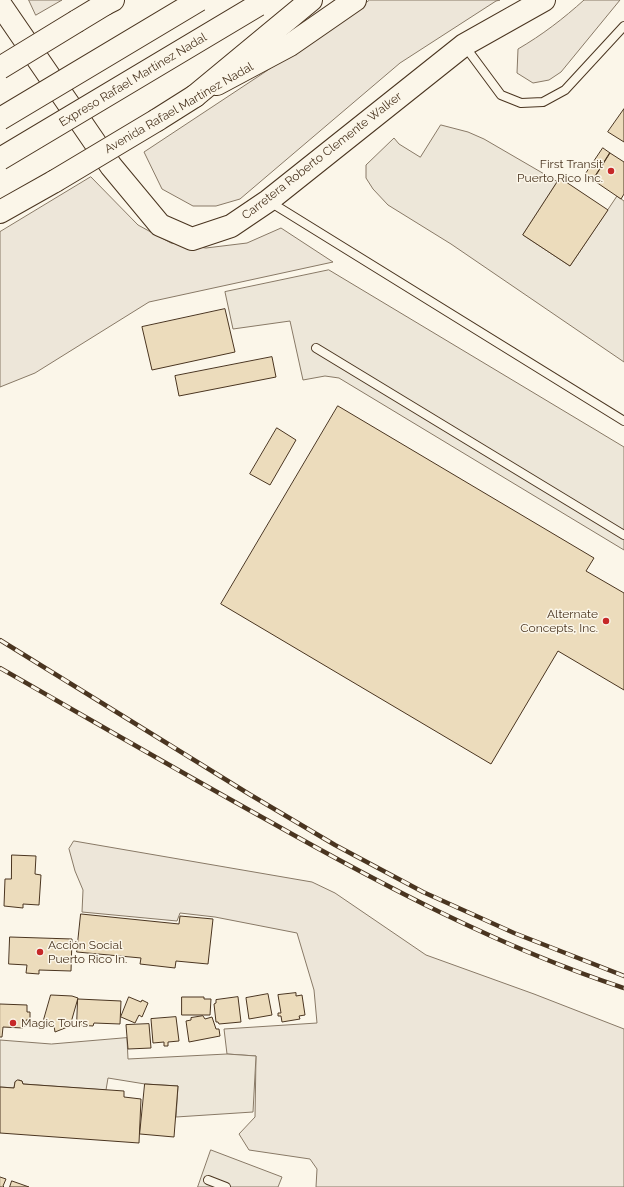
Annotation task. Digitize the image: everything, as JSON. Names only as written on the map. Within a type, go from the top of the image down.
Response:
[{"type":"main road","points":[[0,119],[199,0]]},
{"type":"main road","points":[[195,96],[311,0]]},
{"type":"main road","name":"Avenida Rafael Martínez Nadal","points":[[0,212],[55,181],[195,96],[290,45],[355,0]]},
{"type":"main road","name":"Carretera Roberto Clemente Walker","points":[[0,4],[111,166],[160,225],[192,239],[231,226],[268,201],[464,45],[544,0]]},
{"type":"main road","points":[[0,68],[109,1]]},
{"type":"main road","name":"Expreso Rafael Martínez Nadal","points":[[0,159],[262,3]]},
{"type":"lane","points":[[464,45],[501,95],[521,103],[543,102],[564,90],[624,26]]},
{"type":"lane","points":[[268,201],[624,420]]},
{"type":"lane","points":[[316,348],[624,535]]},
{"type":"lane","points":[[208,1180],[226,1187]]},
{"type":"shaded area","points":[[29,0],[62,0],[36,15]]},
{"type":"shaded area","points":[[370,0],[500,0],[496,1],[400,63],[240,199],[216,206],[193,206],[162,189],[144,152]]},
{"type":"shaded area","points":[[584,0],[620,0],[561,72],[549,80],[533,83],[517,73],[518,49],[552,26]]},
{"type":"shaded area","points":[[441,125],[468,132],[484,139],[558,182],[523,235],[570,266],[617,196],[624,201],[624,362],[451,244],[388,205],[373,189],[366,178],[366,165],[394,138],[399,144],[420,157]]},
{"type":"shaded area","points":[[91,177],[138,225],[171,243],[206,248],[247,243],[281,228],[333,262],[149,302],[35,373],[0,387],[0,232]]},
{"type":"shaded area","points":[[329,270],[624,447],[624,550],[339,378],[325,376],[303,380],[290,321],[233,329],[225,292]]},
{"type":"shaded area","points":[[74,841],[312,882],[335,893],[426,955],[534,994],[624,1029],[624,1187],[316,1187],[317,1169],[310,1159],[249,1150],[239,1134],[255,1117],[256,1056],[227,1054],[224,1029],[317,1023],[314,990],[297,933],[215,917],[180,913],[177,921],[82,912],[83,890],[75,871],[69,849]]},
{"type":"shaded area","points":[[127,1038],[128,1059],[227,1054],[256,1056],[253,1112],[176,1117],[178,1086],[145,1084],[108,1078],[106,1090],[23,1084],[22,1081],[19,1080],[15,1082],[14,1088],[0,1087],[0,1040],[51,1044]]},
{"type":"shaded area","points":[[211,1150],[282,1177],[278,1187],[198,1187]]},
{"type":"building","points":[[624,109],[624,142],[608,132]]},
{"type":"building","points":[[603,148],[610,153],[593,180],[585,175]]},
{"type":"building","name":"First Transit Puerto Rico Inc.","points":[[610,153],[624,162],[624,194],[621,199],[593,180]]},
{"type":"building","points":[[560,178],[608,210],[570,266],[523,235]]},
{"type":"building","points":[[225,309],[235,352],[152,370],[142,327]]},
{"type":"building","points":[[272,357],[276,377],[179,396],[175,376]]},
{"type":"building","points":[[338,406],[594,558],[586,571],[624,593],[624,690],[558,651],[491,764],[221,604]]},
{"type":"building","points":[[277,428],[296,440],[270,485],[250,474]]},
{"type":"building","points":[[12,855],[36,856],[35,874],[41,875],[39,905],[23,904],[23,908],[4,906],[5,879],[11,879]]},
{"type":"building","points":[[81,914],[179,924],[180,916],[213,919],[208,964],[176,961],[175,968],[140,964],[141,958],[77,952]]},
{"type":"building","name":"Acción Social Puerto Rico In.","points":[[10,937],[72,939],[71,971],[39,970],[39,974],[26,973],[27,965],[9,964]]},
{"type":"building","points":[[296,993],[296,996],[302,995],[305,1015],[299,1016],[300,1019],[282,1022],[281,1016],[278,1016],[278,1013],[281,1013],[278,995]]},
{"type":"building","points":[[268,994],[272,1015],[249,1019],[246,998]]},
{"type":"building","points":[[51,995],[72,996],[78,998],[70,1026],[55,1032],[54,1026],[43,1023]]},
{"type":"building","points":[[129,997],[148,1003],[142,1017],[139,1015],[135,1023],[121,1017]]},
{"type":"building","points":[[182,997],[204,997],[204,999],[211,999],[210,1015],[182,1015]]},
{"type":"building","points":[[238,997],[241,1022],[219,1024],[216,1022],[214,1004],[216,1003],[216,1000]]},
{"type":"building","points":[[78,999],[121,1001],[120,1024],[94,1023],[93,1026],[77,1025]]},
{"type":"building","name":"Magic Tours","points":[[0,1004],[27,1005],[27,1012],[30,1012],[30,1020],[26,1020],[26,1026],[23,1026],[23,1028],[3,1027],[2,1037],[0,1037]]},
{"type":"building","points":[[203,1016],[205,1019],[212,1017],[216,1029],[219,1029],[220,1036],[189,1042],[186,1021],[191,1020],[191,1018]]},
{"type":"building","points":[[176,1017],[179,1041],[168,1042],[168,1046],[164,1046],[164,1042],[153,1043],[151,1019]]},
{"type":"building","points":[[149,1024],[151,1048],[128,1049],[126,1025]]},
{"type":"building","points":[[18,1080],[22,1081],[23,1084],[124,1091],[124,1097],[141,1099],[139,1143],[0,1133],[0,1087],[14,1088],[15,1082]]},
{"type":"building","points":[[145,1084],[178,1086],[174,1137],[140,1134]]},
{"type":"building","points":[[0,1177],[6,1179],[3,1186],[4,1187],[0,1187]]},
{"type":"building","points":[[12,1181],[29,1187],[10,1187]]},
{"type":"railway","points":[[0,640],[249,794],[335,845],[423,892],[514,933],[624,976]]},
{"type":"railway","points":[[0,668],[233,801],[398,891],[486,934],[532,954],[577,972],[624,988]]},
{"type":"place","name":"First Transit Puerto Rico Inc.","points":[[611,171]]},
{"type":"place","name":"Alternate Concepts, Inc.","points":[[606,621]]},
{"type":"place","name":"Acción Social Puerto Rico In.","points":[[40,952]]},
{"type":"place","name":"Magic Tours","points":[[13,1023]]}]
